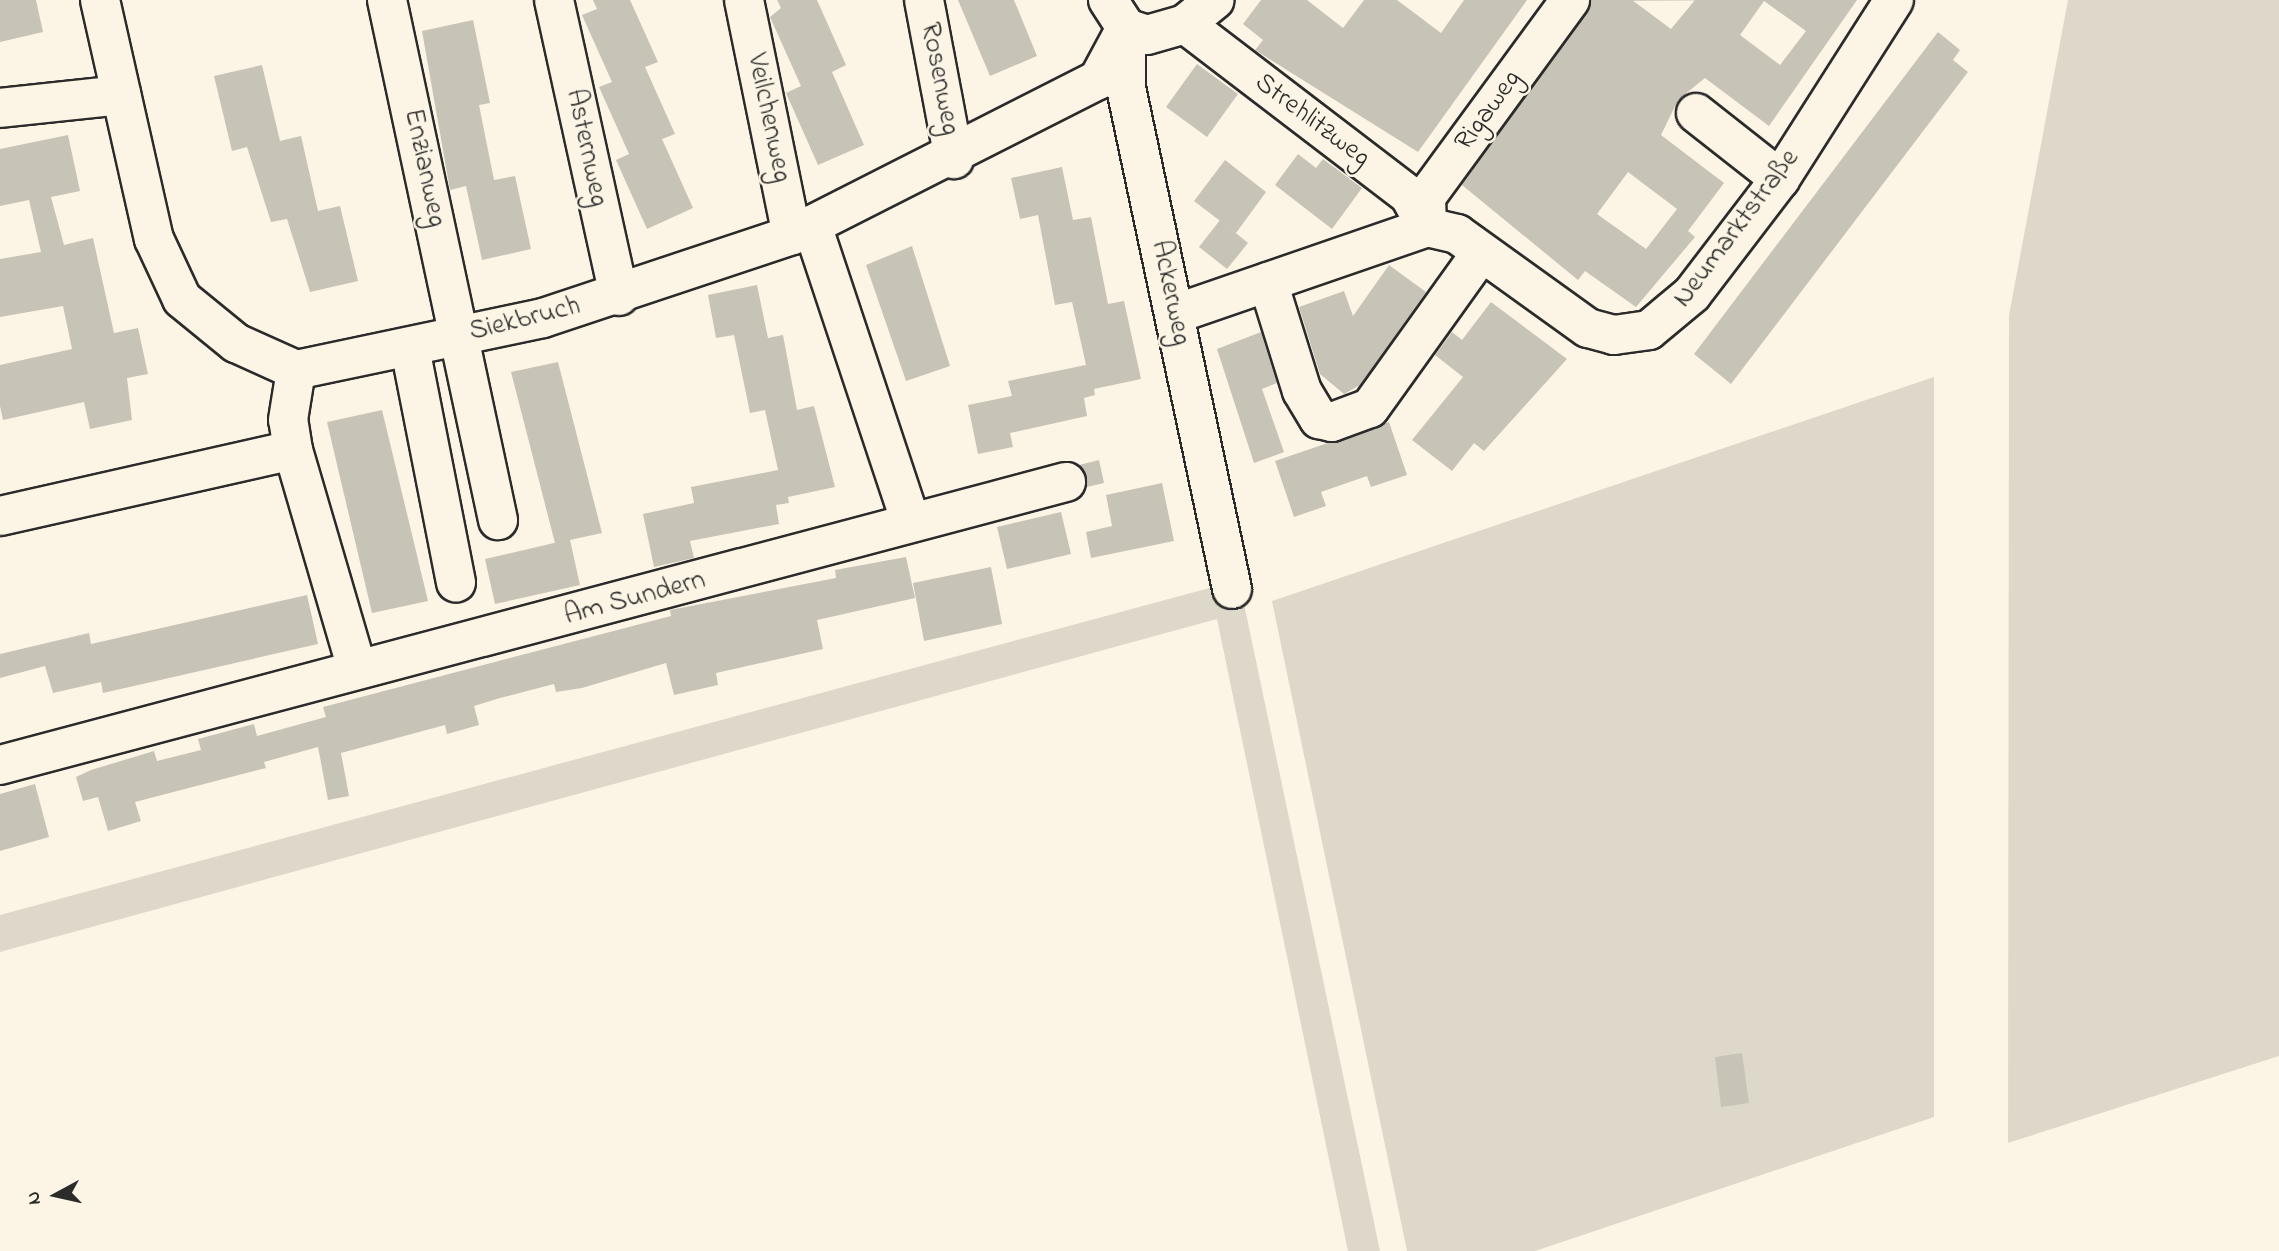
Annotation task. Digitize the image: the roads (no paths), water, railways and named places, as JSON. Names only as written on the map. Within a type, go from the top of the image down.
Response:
[{"type":"street","points":[[100,0],[154,239],[182,299],[236,344],[296,370],[288,420],[293,450],[356,666]]},
{"type":"street","name":"Enzianweg","points":[[387,0],[462,336],[498,520]]},
{"type":"street","name":"Asternweg","points":[[554,0],[619,296]]},
{"type":"street","name":"Veilchenweg","points":[[744,0],[802,230]]},
{"type":"street","name":"Rosenweg","points":[[924,0],[954,159]]},
{"type":"street","points":[[1117,14],[1147,35],[1185,24],[1215,0]]},
{"type":"street","name":"Rigaweg","points":[[1427,227],[1426,197],[1570,0]]},
{"type":"street","name":"Neumarktstraße","points":[[1427,227],[1457,234],[1588,328],[1614,335],[1650,330],[1692,294],[1780,179],[1894,0]]},
{"type":"street","name":"Siekbruch","points":[[296,370],[410,348],[619,296],[802,230],[954,159],[1098,80],[1117,14]]},
{"type":"street","name":"Ackerweg","points":[[1117,14],[1126,88],[1232,589]]},
{"type":"street","name":"Strehlitzweg","points":[[1185,24],[1409,194],[1427,227]]},
{"type":"street","points":[[0,108],[121,95]]},
{"type":"street","points":[[1696,113],[1780,179]]},
{"type":"street","points":[[1175,314],[1427,227]]},
{"type":"street","points":[[802,230],[910,520]]},
{"type":"street","points":[[1268,282],[1311,409],[1319,419],[1339,421],[1370,408],[1481,253]]},
{"type":"street","points":[[410,348],[456,583]]},
{"type":"street","points":[[0,516],[293,450]]},
{"type":"street","name":"Am Sundern","points":[[0,765],[356,666],[541,625],[910,520],[1066,482]]}]
